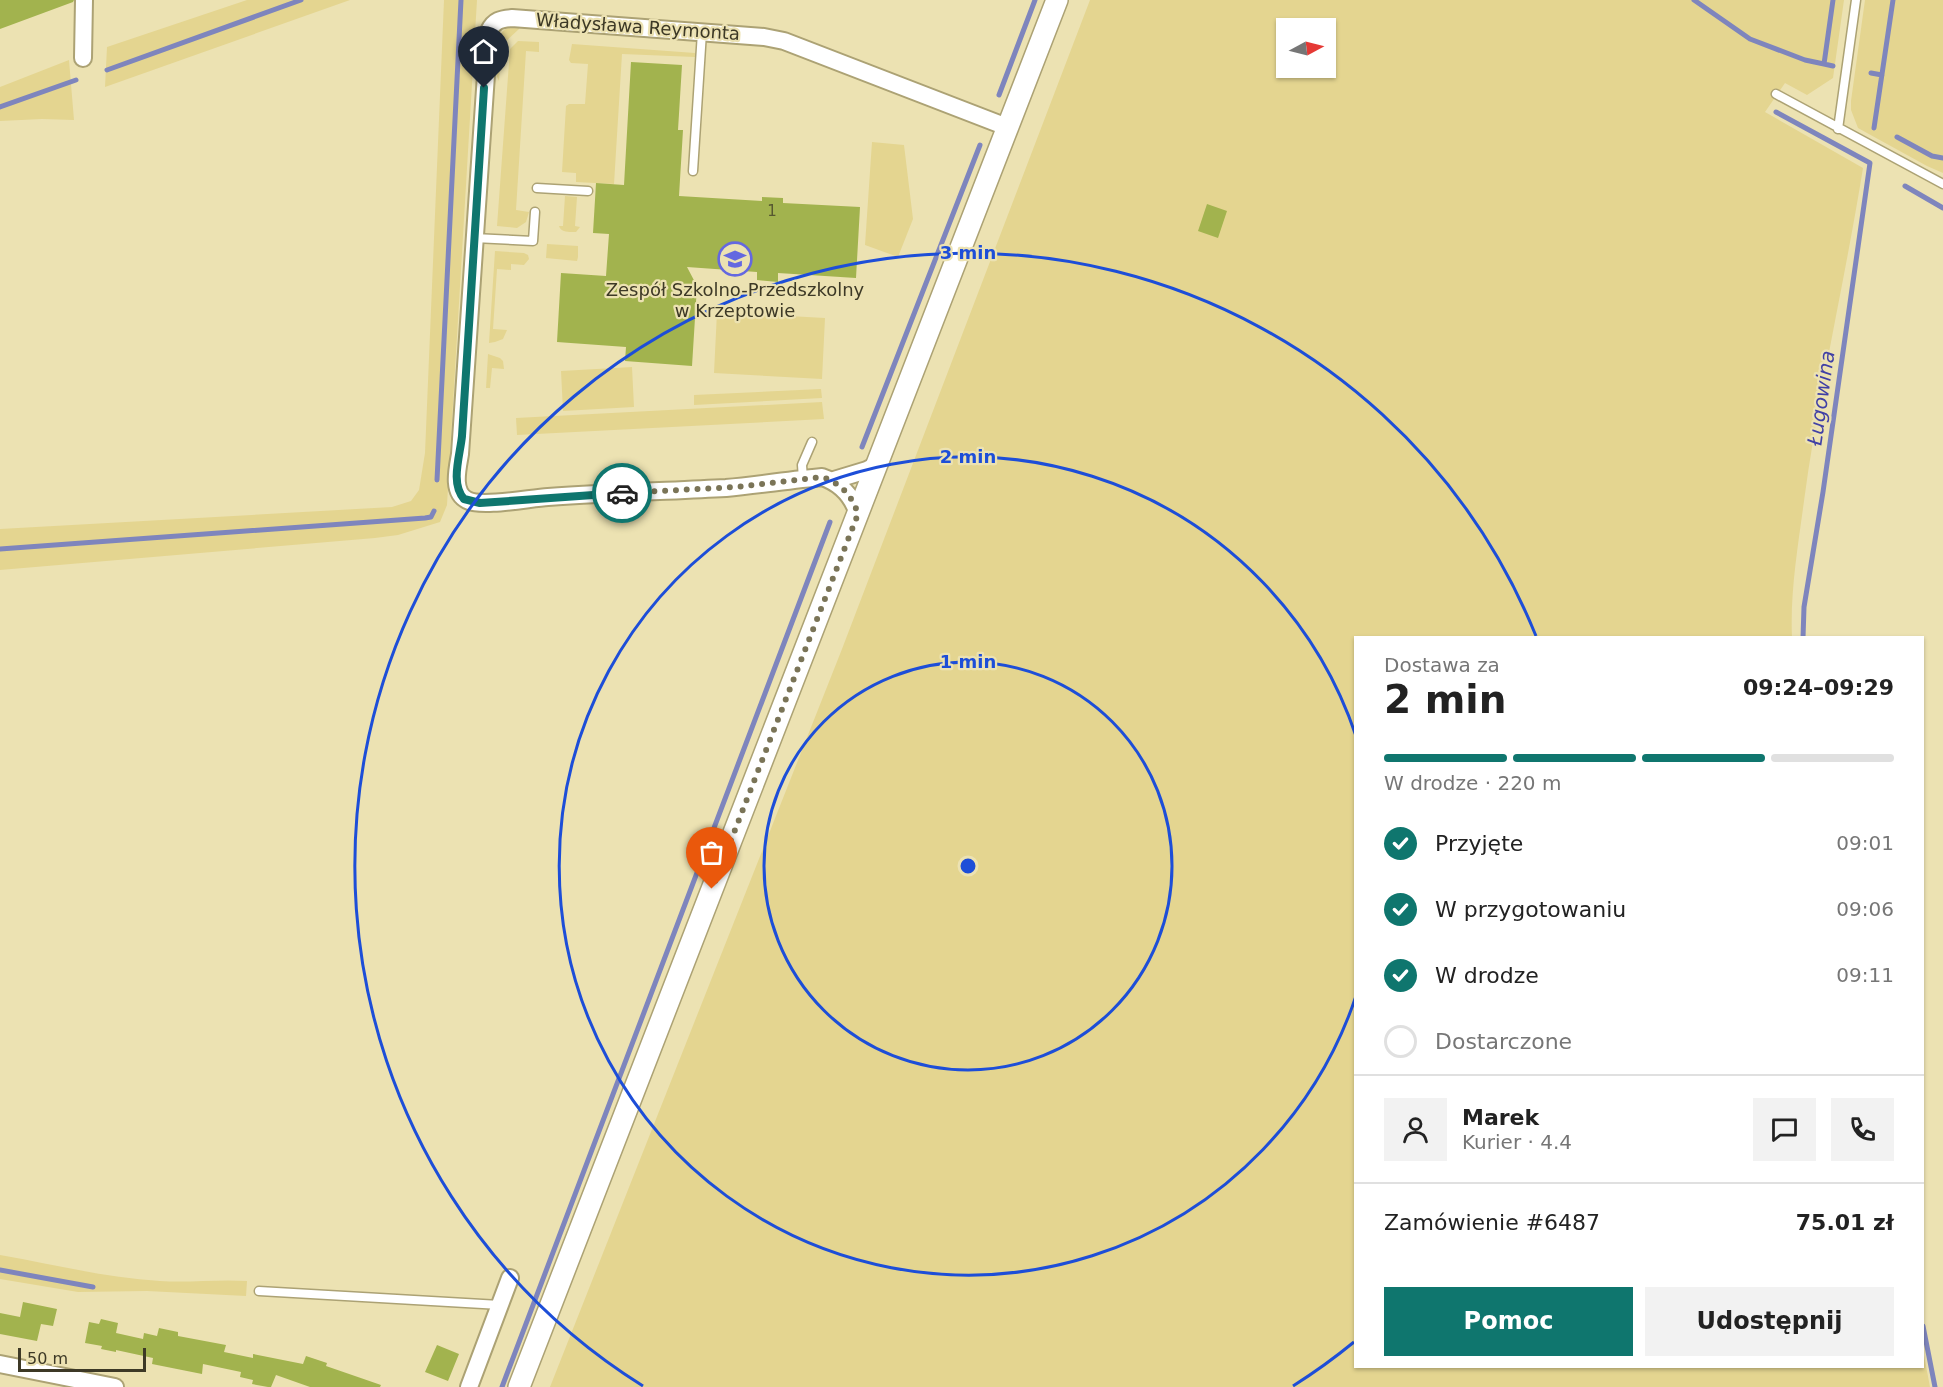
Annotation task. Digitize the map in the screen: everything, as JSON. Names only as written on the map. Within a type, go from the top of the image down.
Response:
[{"type":"street","points":[[83,58],[84,0]]},
{"type":"street","points":[[519,1387],[1057,0]]},
{"type":"street","name":"Władysława Reymonta","points":[[877,465],[834,480],[822,477],[727,488],[546,497],[480,503],[464,499],[457,488],[457,472],[487,42],[492,24],[502,19],[512,18],[764,37],[784,41],[1008,127]]},
{"type":"street","points":[[834,480],[853,499],[858,514]]},
{"type":"street","points":[[469,1387],[510,1278]]},
{"type":"street","points":[[0,1364],[116,1387]]},
{"type":"lane","points":[[1838,129],[1856,0]]},
{"type":"lane","points":[[693,171],[702,32]]},
{"type":"lane","points":[[1776,94],[1943,184]]},
{"type":"lane","points":[[537,188],[588,191]]},
{"type":"lane","points":[[474,238],[534,241],[535,212]]},
{"type":"lane","points":[[803,479],[802,465],[812,442]]},
{"type":"lane","points":[[259,1291],[500,1305]]},
{"type":"shaded area","points":[[247,0],[350,0],[105,87],[107,47]]},
{"type":"shaded area","points":[[444,0],[477,0],[447,505],[440,522],[398,535],[375,538],[0,570],[0,529],[392,507],[411,501],[419,490],[425,453]]},
{"type":"shaded area","points":[[1090,0],[1844,0],[1833,78],[1807,95],[1785,83],[1765,112],[1863,168],[1810,459],[1795,569],[1792,636],[1354,636],[1354,1368],[1924,1368],[1924,1355],[1930,1387],[550,1387],[842,649]]},
{"type":"shaded area","points":[[1865,0],[1943,0],[1943,173],[1858,128],[1851,110],[1851,101]]},
{"type":"shaded area","points":[[520,25],[519,29],[502,45],[499,81],[492,66],[495,42],[510,26]]},
{"type":"shaded area","points":[[518,41],[539,42],[539,52],[526,51],[516,210],[529,212],[526,222],[517,228],[497,226],[510,49]]},
{"type":"shaded area","points":[[572,44],[695,53],[695,57],[622,54],[614,184],[576,182],[576,173],[562,172],[566,106],[585,104],[588,64],[571,63],[569,60]]},
{"type":"shaded area","points":[[69,60],[74,120],[0,121],[0,87]]},
{"type":"shaded area","points":[[872,142],[904,145],[913,219],[898,257],[865,245]]},
{"type":"shaded area","points":[[565,196],[577,197],[575,226],[580,227],[576,232],[564,231],[559,226],[563,226]]},
{"type":"shaded area","points":[[547,244],[578,246],[577,261],[546,258]]},
{"type":"shaded area","points":[[495,251],[524,253],[529,259],[524,265],[511,264],[511,270],[497,269],[493,329],[507,330],[503,339],[489,343]]},
{"type":"shaded area","points":[[717,312],[825,318],[822,379],[714,373]]},
{"type":"shaded area","points":[[488,354],[500,358],[504,369],[492,368],[490,388],[486,388]]},
{"type":"shaded area","points":[[632,367],[634,407],[563,411],[561,371]]},
{"type":"shaded area","points":[[821,389],[822,398],[694,405],[694,395]]},
{"type":"shaded area","points":[[822,402],[824,419],[517,435],[516,418]]},
{"type":"shaded area","points":[[0,1255],[100,1274],[140,1279],[247,1281],[246,1296],[147,1291],[78,1292],[0,1279]]},
{"type":"building","points":[[0,0],[74,0],[0,29]]},
{"type":"building","points":[[631,62],[682,65],[678,130],[683,130],[679,196],[762,201],[762,197],[783,198],[783,203],[860,207],[856,278],[778,273],[778,282],[757,280],[757,272],[687,267],[697,286],[692,366],[625,361],[626,347],[557,342],[561,273],[606,276],[609,234],[593,233],[596,183],[624,185]]},
{"type":"building","points":[[1207,204],[1227,211],[1218,238],[1198,231]]},
{"type":"building","points":[[23,1302],[57,1309],[53,1326],[41,1324],[37,1341],[0,1334],[0,1313],[20,1317]]},
{"type":"building","points":[[101,1319],[118,1323],[116,1333],[143,1339],[144,1333],[157,1336],[159,1328],[178,1332],[178,1336],[226,1345],[224,1352],[253,1358],[253,1354],[303,1364],[306,1356],[327,1363],[326,1366],[381,1385],[380,1387],[310,1387],[276,1375],[271,1387],[268,1387],[252,1384],[253,1380],[240,1377],[241,1372],[203,1364],[202,1374],[152,1364],[153,1358],[101,1349],[102,1346],[85,1343],[89,1322],[99,1324]]},
{"type":"building","points":[[437,1345],[459,1354],[448,1381],[425,1372]]},
{"type":"waterway","points":[[107,70],[301,0]]},
{"type":"waterway","points":[[437,480],[461,0]]},
{"type":"waterway","points":[[999,95],[1035,0]]},
{"type":"waterway","points":[[1694,0],[1750,39],[1805,60],[1824,64],[1833,0]]},
{"type":"waterway","name":"Ługowina","points":[[1874,128],[1893,0]]},
{"type":"waterway","points":[[1824,64],[1833,66]]},
{"type":"waterway","points":[[1871,73],[1882,75]]},
{"type":"waterway","points":[[0,107],[76,80]]},
{"type":"waterway","name":"Ługowina","points":[[1776,112],[1870,163],[1823,492],[1804,607],[1803,636]]},
{"type":"waterway","points":[[1897,137],[1932,156],[1943,158]]},
{"type":"waterway","points":[[862,447],[980,145]]},
{"type":"waterway","points":[[1905,186],[1943,208]]},
{"type":"waterway","points":[[0,549],[425,518],[431,517],[434,511]]},
{"type":"waterway","points":[[502,1387],[830,522]]},
{"type":"waterway","points":[[0,1270],[93,1287]]},
{"type":"waterway","name":"Ługowina","points":[[1924,1331],[1935,1387]]},
{"type":"way so far","points":[[622,493],[736,487],[822,477],[834,480],[853,499],[858,514],[712,889]]},
{"type":"place","name":"Zespół Szkolno-Przedszkolny w Krzeptowie","points":[[735,259]]},
{"type":"route","points":[[484,88],[457,488],[464,499],[480,503],[622,493]]}]
